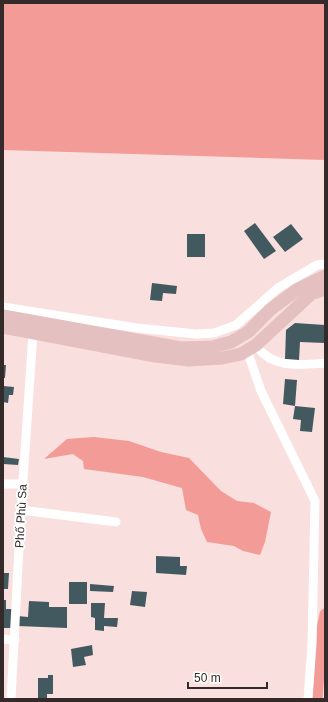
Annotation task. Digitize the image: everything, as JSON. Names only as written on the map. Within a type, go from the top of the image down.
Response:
[{"type":"main road","points":[[3,316],[181,348],[212,347],[231,342],[248,332],[271,309],[298,289],[325,276]]},
{"type":"main road","points":[[3,327],[155,356],[189,360],[222,358],[241,354],[311,294],[325,290]]},
{"type":"street","points":[[3,307],[138,328],[196,334],[214,333],[236,325],[278,288],[317,265],[325,264]]},
{"type":"street","name":"Phố Phù Sa","points":[[11,699],[21,510],[33,333]]},
{"type":"street","points":[[251,347],[276,362],[292,365],[325,363]]},
{"type":"street","points":[[251,347],[261,391],[315,501],[312,644],[308,699]]},
{"type":"street","points":[[3,484],[23,484]]},
{"type":"street","points":[[21,510],[116,522]]},
{"type":"street","points":[[3,639],[15,640]]},
{"type":"shaded area","points":[[3,3],[325,3],[325,160],[3,150]]},
{"type":"shaded area","points":[[94,437],[129,441],[161,452],[189,458],[221,491],[237,501],[254,503],[271,512],[265,542],[260,555],[243,551],[234,546],[207,542],[201,529],[198,515],[186,510],[182,488],[143,477],[84,469],[83,461],[73,454],[44,459],[67,439]]},
{"type":"building","points":[[255,223],[276,251],[264,259],[244,231]]},
{"type":"building","points":[[291,224],[303,239],[285,252],[273,237]]},
{"type":"building","points":[[187,234],[205,234],[205,257],[187,257]]},
{"type":"building","points":[[152,283],[177,286],[176,294],[163,293],[162,301],[150,300]]},
{"type":"building","points":[[295,323],[325,325],[325,343],[300,342],[299,360],[285,359],[286,330]]},
{"type":"building","points":[[3,365],[6,365],[5,378],[3,378]]},
{"type":"building","points":[[285,379],[297,380],[295,406],[283,404]]},
{"type":"building","points":[[3,386],[14,387],[13,395],[9,395],[8,403],[3,402]]},
{"type":"building","points":[[295,406],[315,408],[312,432],[300,431],[301,420],[293,419]]},
{"type":"building","points":[[3,457],[19,459],[18,465],[3,464]]},
{"type":"building","points":[[156,556],[180,557],[180,566],[187,566],[186,575],[156,573]]},
{"type":"building","points":[[3,573],[9,573],[8,589],[3,589]]},
{"type":"building","points":[[69,582],[87,582],[87,604],[69,604]]},
{"type":"building","points":[[90,584],[114,586],[113,592],[90,591]]},
{"type":"building","points":[[132,591],[147,592],[145,607],[130,605]]},
{"type":"building","points":[[3,600],[6,600],[6,609],[13,609],[12,628],[3,628]]},
{"type":"building","points":[[29,601],[49,602],[49,607],[67,607],[67,628],[18,626],[18,616],[28,617]]},
{"type":"building","points":[[91,603],[105,603],[104,618],[118,618],[117,627],[104,626],[104,631],[95,630],[95,618],[91,617]]},
{"type":"building","points":[[92,645],[93,655],[84,657],[86,665],[73,667],[71,649]]},
{"type":"building","points":[[48,675],[53,675],[53,694],[47,694],[47,699],[38,699],[38,678],[48,678]]},
{"type":"waterway","points":[[317,699],[322,629],[325,614]]}]
